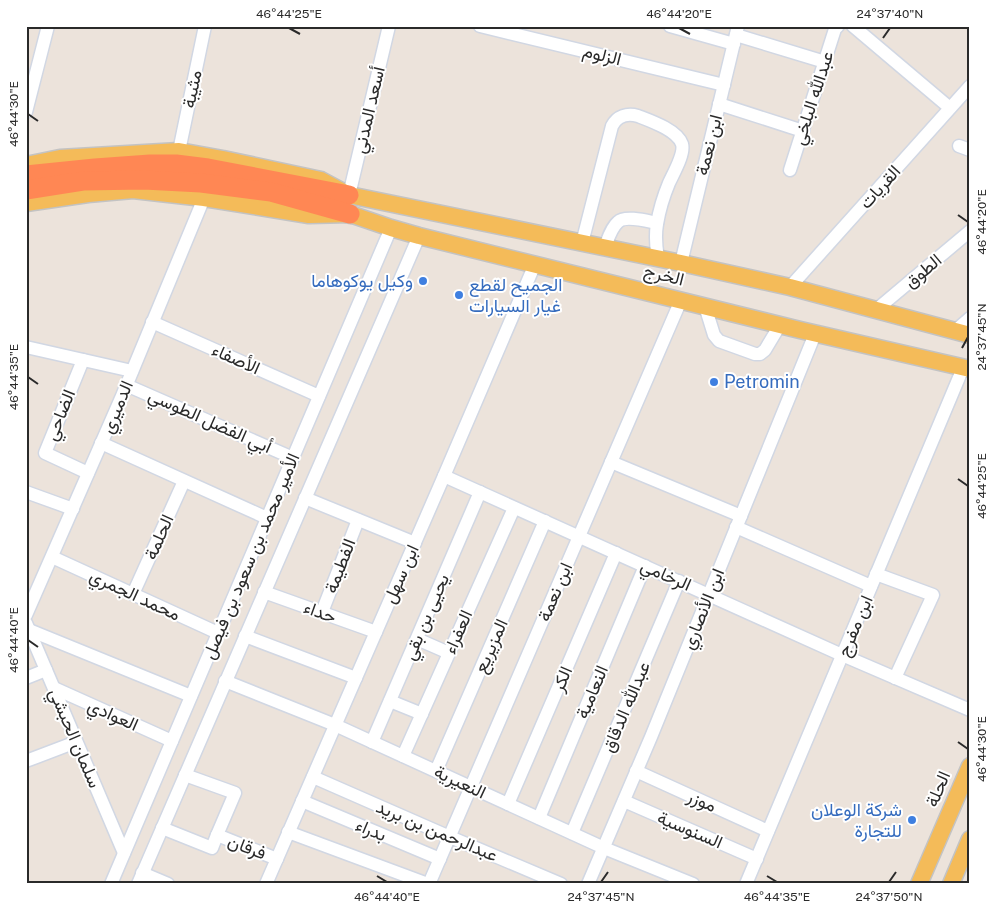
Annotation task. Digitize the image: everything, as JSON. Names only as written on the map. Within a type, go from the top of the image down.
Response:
[{"type":"highway","points":[[26,175],[104,167],[176,164],[208,168],[273,187],[350,214]]},
{"type":"highway","points":[[26,190],[83,181],[144,180],[273,187],[349,195]]},
{"type":"main road","points":[[26,165],[60,158],[179,151],[321,180],[349,195],[790,287],[962,333]]},
{"type":"main road","points":[[26,203],[133,190],[204,198],[309,215],[350,214]]},
{"type":"main road","name":"الخرج","points":[[350,214],[419,236],[815,334],[967,368]]},
{"type":"main road","name":"الحلة","points":[[919,884],[970,766]]},
{"type":"main road","points":[[951,884],[970,840]]},
{"type":"street","points":[[26,112],[48,26]]},
{"type":"street","name":"مثيبة","points":[[179,151],[205,26]]},
{"type":"street","name":"أسعد المدني","points":[[349,195],[389,26]]},
{"type":"street","name":"الزلوم","points":[[480,26],[724,86]]},
{"type":"street","points":[[670,26],[736,35],[825,62]]},
{"type":"street","name":"عبدالله البلخي","points":[[790,170],[835,29],[838,26]]},
{"type":"street","points":[[854,26],[950,108]]},
{"type":"street","name":"ابن نعمة","points":[[681,263],[736,35]]},
{"type":"street","name":"القريات","points":[[790,287],[970,86]]},
{"type":"street","points":[[719,104],[803,131]]},
{"type":"street","points":[[582,243],[614,122],[623,115],[633,115],[653,122],[676,136],[683,148],[668,185],[657,223],[658,258]]},
{"type":"street","name":"الدميري","points":[[26,614],[73,509],[204,198]]},
{"type":"street","points":[[605,247],[614,227],[622,219],[627,218],[657,223]]},
{"type":"street","name":"الأمير محمد بن سعود بن فيصل","points":[[111,884],[391,228]]},
{"type":"street","name":"الطوق","points":[[876,310],[970,231]]},
{"type":"street","name":"الأمير محمد بن سعود بن فيصل","points":[[140,878],[419,236]]},
{"type":"street","name":"ابن سهل","points":[[266,884],[535,264]]},
{"type":"street","name":"ابن نعمة","points":[[429,884],[681,300]]},
{"type":"street","points":[[705,306],[714,335],[719,341],[755,354],[760,354],[764,350],[780,325]]},
{"type":"street","points":[[962,333],[970,318]]},
{"type":"street","name":"الأصفاء","points":[[152,322],[319,396]]},
{"type":"street","name":"ابن الأنصاري","points":[[588,884],[636,772],[815,334]]},
{"type":"street","name":"أبي الفضل الطوسي","points":[[26,347],[132,371]]},
{"type":"street","name":"الضاحي","points":[[83,360],[45,453],[88,473]]},
{"type":"street","name":"ابن مفرج","points":[[746,884],[874,580],[967,368]]},
{"type":"street","name":"أبي الفضل الطوسي","points":[[126,385],[293,458]]},
{"type":"street","points":[[101,443],[267,518]]},
{"type":"street","points":[[611,462],[874,580],[933,595],[895,678]]},
{"type":"street","name":"الرخامي","points":[[444,476],[842,655],[970,710]]},
{"type":"street","name":"الحلمة","points":[[134,594],[184,481]]},
{"type":"street","points":[[26,492],[73,509]]},
{"type":"street","name":"يحيى بن بقي","points":[[372,742],[480,492]]},
{"type":"street","points":[[305,498],[415,543]]},
{"type":"street","name":"العفراء","points":[[403,756],[514,508]]},
{"type":"street","name":"الفطيمة","points":[[322,612],[358,520]]},
{"type":"street","name":"المزيريع","points":[[436,771],[545,521]]},
{"type":"street","name":"الكر","points":[[508,804],[616,553]]},
{"type":"street","name":"محمد الجمري","points":[[52,557],[218,633]]},
{"type":"street","name":"النعامية","points":[[539,818],[645,566]]},
{"type":"street","name":"عبدالله الدقاق","points":[[572,834],[679,581]]},
{"type":"street","name":"حداء","points":[[264,592],[376,632]]},
{"type":"street","points":[[28,627],[191,696]]},
{"type":"street","name":"سلمان الحبشي","points":[[28,627],[124,853]]},
{"type":"street","points":[[245,636],[356,678]]},
{"type":"street","points":[[417,639],[449,653]]},
{"type":"street","points":[[26,678],[46,670]]},
{"type":"street","name":"النعيرية","points":[[226,681],[335,725],[572,834],[693,884]]},
{"type":"street","name":"العوادي","points":[[54,688],[172,741]]},
{"type":"street","points":[[390,701],[422,714]]},
{"type":"street","points":[[26,761],[76,742]]},
{"type":"street","name":"موزر","points":[[636,772],[768,831]]},
{"type":"street","name":"فرقان","points":[[162,828],[212,848],[235,793],[185,775]]},
{"type":"street","name":"عبدالرحمن بن بريد","points":[[313,777],[561,884]]},
{"type":"street","name":"بدراء","points":[[302,801],[440,859]]},
{"type":"street","name":"السنوسية","points":[[624,801],[756,858]]},
{"type":"street","points":[[288,832],[429,884]]},
{"type":"street","name":"فرقان","points":[[216,835],[277,858]]},
{"type":"street","points":[[140,878],[168,884]]},
{"type":"place","name":"وكيل يوكوهاما","points":[[423,281]]},
{"type":"place","name":"الجميح لقطع غيار السيارات","points":[[459,295]]},
{"type":"place","name":"Petromin","points":[[714,382]]},
{"type":"place","name":"شركة الوعلان للتجارة","points":[[912,820]]}]
